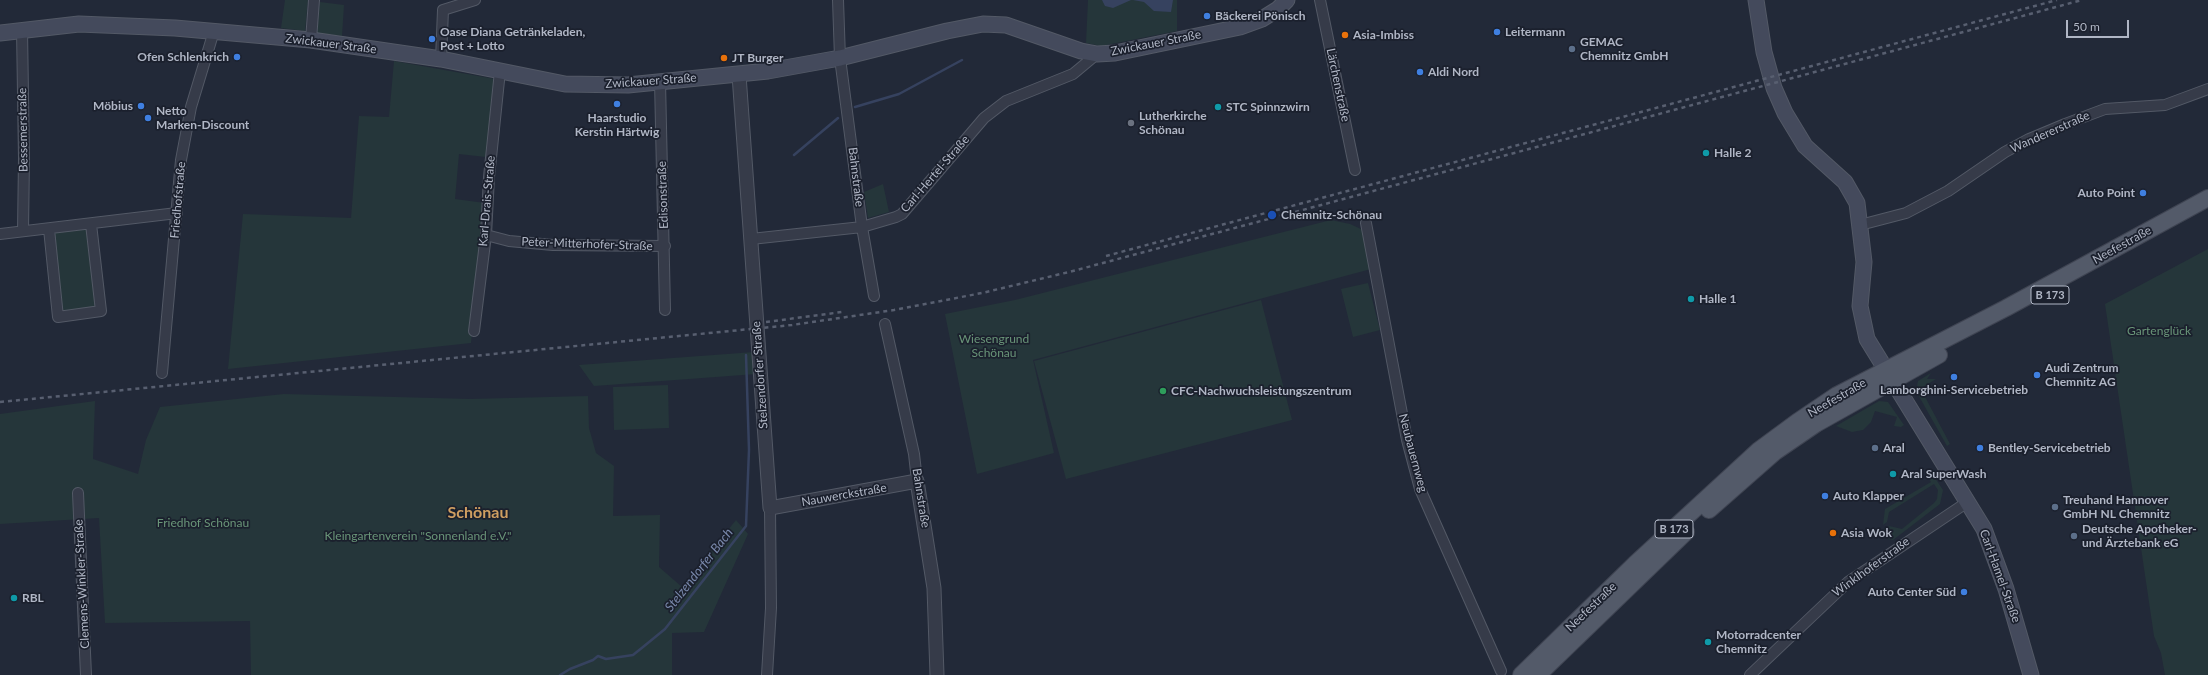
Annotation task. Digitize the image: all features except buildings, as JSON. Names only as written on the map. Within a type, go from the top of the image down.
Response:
[{"type":"main road","name":"Zwickauer Straße","points":[[0,32],[22,29],[100,24],[214,31],[311,40],[441,58],[565,84],[628,84],[739,75],[840,58],[947,31],[983,24],[1006,25],[1081,51],[1097,54],[1114,53],[1240,27],[1262,19],[1278,9],[1287,0]]},
{"type":"main road","name":"Carl-Hamel-Straße","points":[[1756,0],[1764,52],[1774,88],[1785,113],[1805,146],[1849,188],[1857,203],[1864,262],[1860,296],[1861,315],[1867,339],[1966,503],[1984,529],[2006,589],[2031,675]]},
{"type":"main road","name":"Neefestraße","points":[[1538,675],[1690,528],[1776,452],[1888,376],[2031,295],[2208,198]]},
{"type":"main road","name":"Neefestraße","points":[[1521,675],[1635,564],[1759,450],[1837,395],[1888,376],[2208,208]]},
{"type":"street","points":[[311,40],[314,0]]},
{"type":"street","points":[[441,58],[443,10],[475,0]]},
{"type":"street","name":"Bahnstraße","points":[[838,0],[840,58],[862,227],[874,296]]},
{"type":"street","name":"Lärchenstraße","points":[[1320,0],[1355,170]]},
{"type":"street","name":"Bessemerstraße","points":[[22,29],[24,159],[23,231]]},
{"type":"street","name":"Friedhofstraße","points":[[162,373],[181,160],[191,107],[214,31]]},
{"type":"street","name":"Carl-Hertel-Straße","points":[[751,240],[862,227],[885,221],[902,214],[984,118],[1006,101],[1073,74],[1097,54]]},
{"type":"street","name":"Karl-Drais-Straße","points":[[474,331],[486,234],[489,177],[500,71]]},
{"type":"street","name":"Stelzendorfer Straße","points":[[739,75],[770,508],[771,608],[767,675]]},
{"type":"street","name":"Edisonstraße","points":[[660,81],[665,246],[665,310]]},
{"type":"street","name":"Wandererstraße","points":[[1860,225],[1906,213],[1948,191],[2005,152],[2028,139],[2064,124],[2105,109],[2165,105],[2208,89]]},
{"type":"street","points":[[0,234],[177,213]]},
{"type":"street","name":"Neubauernweg","points":[[1366,223],[1407,440],[1420,489],[1501,671]]},
{"type":"street","points":[[49,229],[58,317],[101,311],[91,224]]},
{"type":"street","name":"Peter-Mitterhofer-Straße","points":[[486,234],[509,241],[553,245],[665,246]]},
{"type":"street","name":"Bahnstraße","points":[[885,324],[914,454],[934,588],[936,675]]},
{"type":"street","name":"Nauwerckstraße","points":[[770,508],[917,482]]},
{"type":"street","name":"Clemens-Winkler-Straße","points":[[78,494],[86,675]]},
{"type":"street","name":"Winklhoferstraße","points":[[1750,675],[1848,582],[1966,503]]},
{"type":"green space","points":[[285,0],[308,0],[305,31],[281,28]]},
{"type":"green space","points":[[1088,0],[1177,0],[1177,31],[1101,46],[1086,43]]},
{"type":"green space","points":[[320,2],[344,5],[342,36],[317,33]]},
{"type":"green space","points":[[394,61],[495,79],[486,157],[459,154],[455,199],[485,203],[471,343],[228,369],[243,214],[351,218],[359,116],[389,117]]},
{"type":"green space","points":[[883,184],[889,212],[868,218],[864,192]]},
{"type":"green space","name":"Wiesengrund Schönau","points":[[1331,220],[1350,224],[1363,230],[1371,269],[1033,360],[1054,453],[977,474],[945,314],[1015,300]]},
{"type":"green space","points":[[91,224],[101,311],[58,317],[49,229]]},
{"type":"green space","name":"Gartenglück","points":[[2208,249],[2208,675],[2165,675],[2161,653],[2154,636],[2105,304]]},
{"type":"green space","points":[[1368,283],[1380,330],[1353,337],[1341,289]]},
{"type":"green space","name":"CFC-Nachwuchsleistungszentrum","points":[[1261,300],[1292,420],[1066,479],[1034,361]]},
{"type":"green space","points":[[754,352],[756,374],[594,386],[579,365]]},
{"type":"green space","points":[[1931,373],[1927,379],[1936,379],[1923,387],[1923,393],[1950,444],[1947,446],[1916,391],[1918,381]]},
{"type":"green space","points":[[668,385],[669,428],[614,430],[613,387]]},
{"type":"green space","name":"Kleingartenverein \"Sonnenland e.V.\"","points":[[284,394],[470,399],[588,396],[589,428],[596,453],[614,466],[613,516],[660,515],[659,567],[682,587],[736,520],[748,534],[704,632],[672,633],[672,675],[251,675],[250,621],[105,623],[99,518],[0,524],[0,414],[95,401],[93,459],[138,474],[146,440],[160,407]]},
{"type":"green space","points":[[1879,401],[1888,402],[1904,425],[1901,427],[1894,426],[1897,417],[1875,411],[1871,422],[1863,430],[1852,432],[1836,426]]},
{"type":"green space","points":[[1933,475],[1943,490],[1940,504],[1893,540],[1888,539],[1882,531],[1889,526],[1902,529],[1934,503],[1937,499],[1938,490],[1934,484],[1889,512],[1887,522],[1883,525],[1885,509],[1931,482],[1928,478]]},
{"type":"water","points":[[1102,0],[1131,0],[1113,8],[1105,6]]},
{"type":"water","points":[[1133,0],[1173,0],[1171,12],[1154,11],[1144,2]]},
{"type":"waterway","name":"Stelzendorfer Bach","points":[[855,107],[899,94],[962,60]]},
{"type":"waterway","name":"Stelzendorfer Bach","points":[[794,155],[838,118]]},
{"type":"waterway","name":"Stelzendorfer Bach","points":[[560,675],[570,669],[593,660],[598,656],[606,659],[633,655],[643,647],[665,629],[746,526],[749,450],[746,355]]},
{"type":"railway","points":[[1106,256],[2057,0]]},
{"type":"railway","points":[[0,402],[792,325],[894,310],[982,293],[1069,272],[2082,0]]},
{"type":"railway","points":[[766,322],[842,312]]},
{"type":"place","name":"Bäckerei Pönisch","points":[[1207,16]]},
{"type":"place","name":"Leitermann","points":[[1497,32]]},
{"type":"place","name":"Asia-Imbiss","points":[[1345,35]]},
{"type":"place","name":"Oase Diana Getränkeladen, Post + Lotto","points":[[432,39]]},
{"type":"place","name":"GEMAC Chemnitz GmbH","points":[[1572,49]]},
{"type":"place","name":"Ofen Schlenkrich","points":[[237,57]]},
{"type":"place","name":"JT Burger","points":[[724,58]]},
{"type":"place","name":"Aldi Nord","points":[[1420,72]]},
{"type":"place","name":"Haarstudio Kerstin Härtwig","points":[[617,104]]},
{"type":"place","name":"Möbius","points":[[141,106]]},
{"type":"place","name":"STC Spinnzwirn","points":[[1218,107]]},
{"type":"place","name":"Netto Marken-Discount","points":[[148,118]]},
{"type":"place","name":"Lutherkirche Schönau","points":[[1131,123]]},
{"type":"place","name":"Halle 2","points":[[1706,153]]},
{"type":"place","name":"Auto Point","points":[[2143,193]]},
{"type":"place","name":"Chemnitz-Schönau","points":[[1272,215]]},
{"type":"place","name":"Halle 1","points":[[1691,299]]},
{"type":"place","name":"Audi Zentrum Chemnitz AG","points":[[2037,375]]},
{"type":"place","name":"Lamborghini-Servicebetrieb","points":[[1954,377]]},
{"type":"place","name":"CFC-Nachwuchsleistungszentrum","points":[[1163,391]]},
{"type":"place","name":"Aral","points":[[1875,448]]},
{"type":"place","name":"Bentley-Servicebetrieb","points":[[1980,448]]},
{"type":"place","name":"Aral SuperWash","points":[[1893,474]]},
{"type":"place","name":"Auto Klapper","points":[[1825,496]]},
{"type":"place","name":"Treuhand Hannover GmbH NL Chemnitz","points":[[2055,507]]},
{"type":"place","name":"Asia Wok","points":[[1833,533]]},
{"type":"place","name":"Deutsche Apotheker- und Ärztebank eG","points":[[2074,536]]},
{"type":"place","name":"Auto Center Süd","points":[[1964,592]]},
{"type":"place","name":"RBL","points":[[14,598]]},
{"type":"place","name":"Motorradcenter Chemnitz","points":[[1708,642]]},
{"type":"district","name":"Schönau","points":[[478,513]]},
{"type":"park label","name":"Friedhof Schönau","points":[[203,523]]}]
